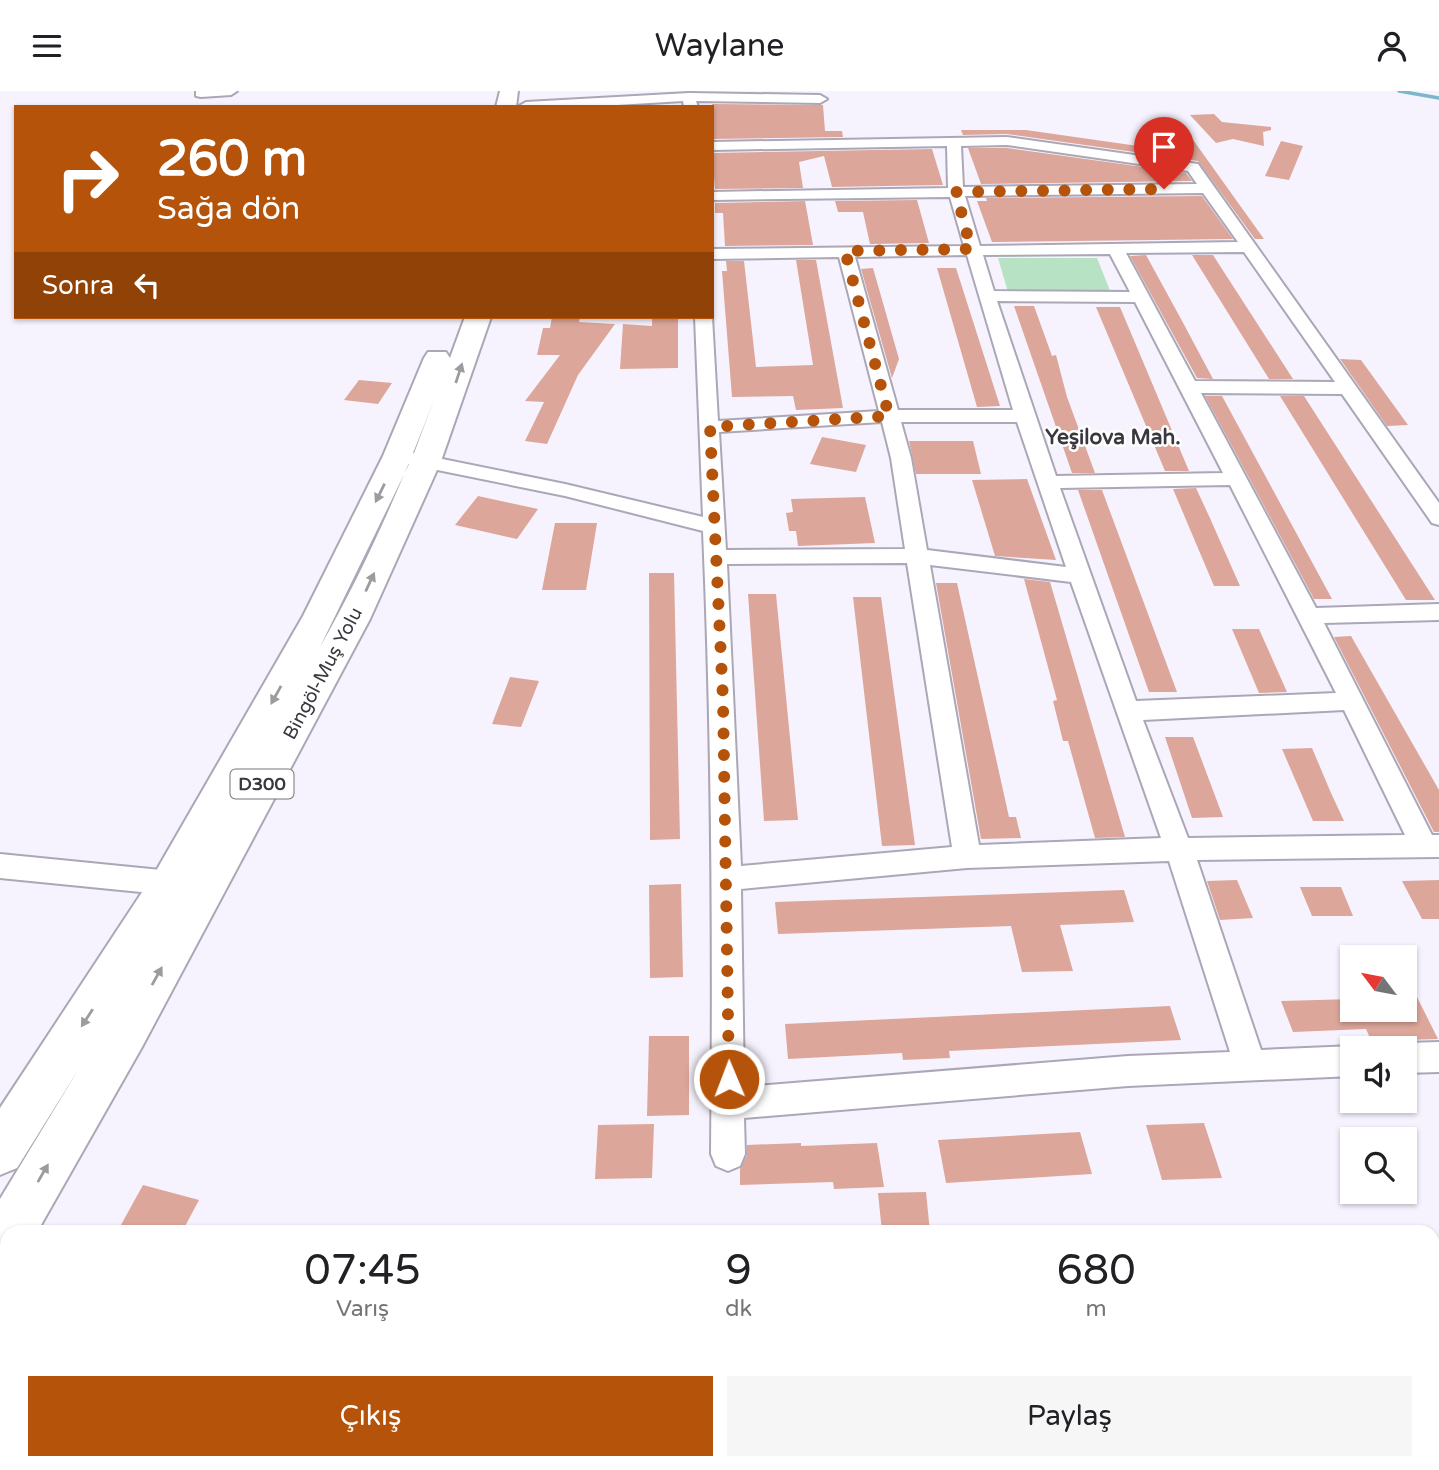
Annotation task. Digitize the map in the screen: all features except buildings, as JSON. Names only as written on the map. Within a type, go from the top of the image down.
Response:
[{"type":"highway","name":"Bingöl-Muş Yolu","points":[[13,1225],[125,1033],[353,619],[412,458],[451,319]]},
{"type":"highway","name":"Bingöl-Muş Yolu","points":[[0,1151],[171,883],[412,458],[477,319]]},
{"type":"street","points":[[201,93],[231,91]]},
{"type":"street","points":[[527,101],[690,102],[820,99]]},
{"type":"street","points":[[714,146],[1007,141],[1193,167],[1439,518]]},
{"type":"street","points":[[954,143],[956,192],[971,249],[989,296],[1024,416],[1050,482],[1152,782],[1179,849],[1250,1065]]},
{"type":"street","points":[[714,195],[1209,188]]},
{"type":"street","points":[[714,254],[1248,247]]},
{"type":"street","points":[[1115,248],[1238,479],[1419,832],[1431,845]]},
{"type":"street","points":[[845,251],[901,458],[967,857]]},
{"type":"street","points":[[989,296],[1141,297]]},
{"type":"street","points":[[703,319],[718,557],[727,879],[728,1154]]},
{"type":"street","points":[[1190,387],[1349,388]]},
{"type":"street","points":[[710,427],[889,416],[1024,416]]},
{"type":"street","points":[[412,458],[565,490],[716,527]]},
{"type":"street","points":[[1050,482],[1238,479]]},
{"type":"street","points":[[718,557],[918,556],[1082,576]]},
{"type":"street","points":[[1309,616],[1439,612]]},
{"type":"street","points":[[1129,712],[1352,701]]},
{"type":"street","points":[[727,879],[967,857],[1179,849],[1431,845]]},
{"type":"street","points":[[0,866],[171,883]]},
{"type":"street","points":[[1417,1058],[1439,1057]]},
{"type":"street","points":[[729,1104],[1128,1071],[1340,1062]]},
{"type":"green space","points":[[998,258],[1097,258],[1111,293],[1008,292]]},
{"type":"waterway","points":[[1399,91],[1439,98]]},
{"type":"district","name":"Yeşilova Mah.","points":[[1113,437]]},
{"type":"route","points":[[729,1079],[723,700],[710,427],[889,416],[845,251],[971,249],[956,192],[1164,189]]}]
